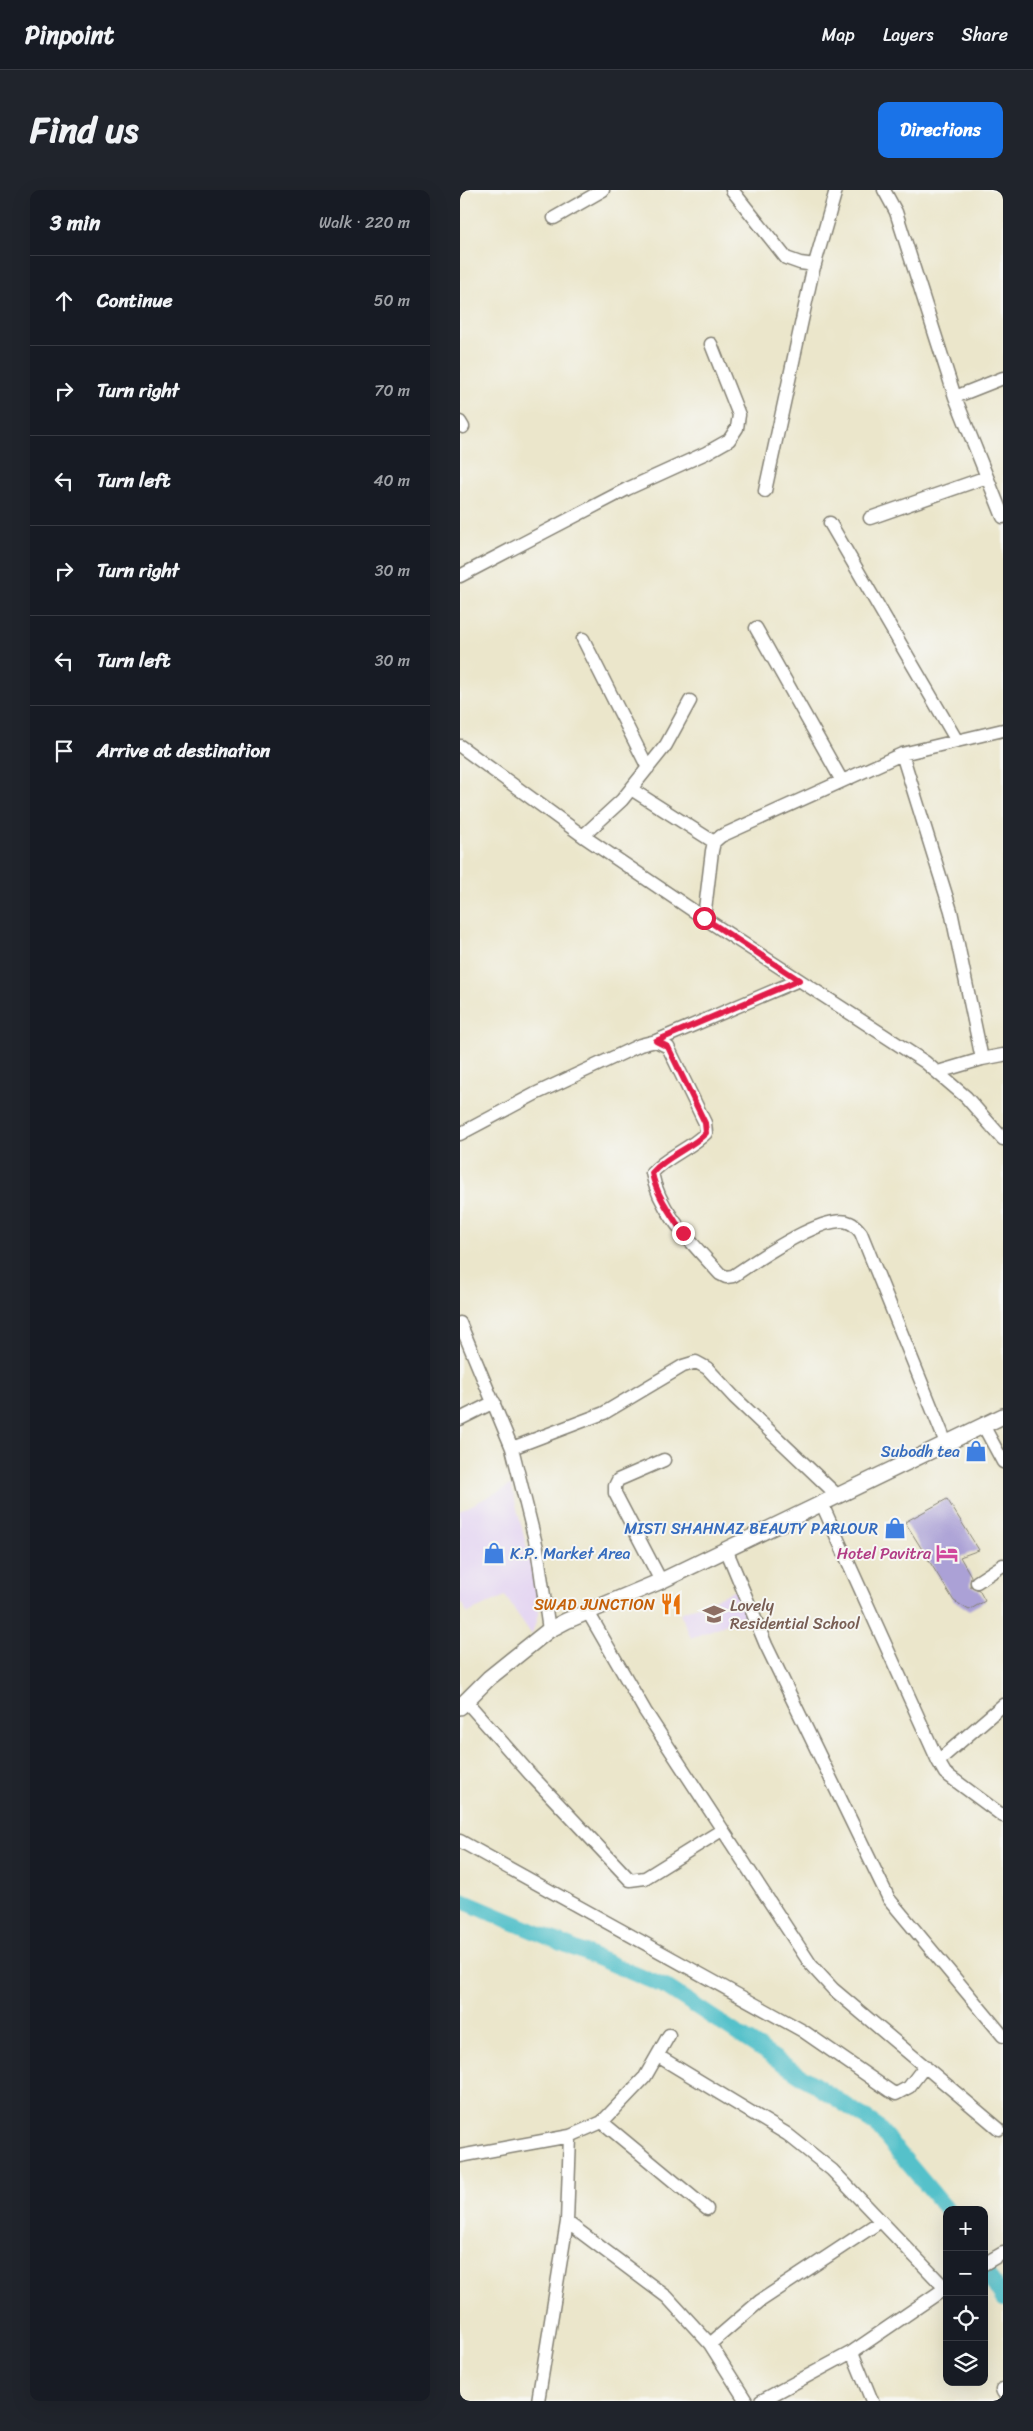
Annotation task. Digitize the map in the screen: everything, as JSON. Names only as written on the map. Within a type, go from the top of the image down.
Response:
[{"type":"street","points":[[554,218],[603,190]]},
{"type":"street","points":[[732,190],[786,258],[800,263],[815,265]]},
{"type":"street","points":[[764,491],[815,265],[836,190]]},
{"type":"street","points":[[884,190],[896,212],[954,397],[1003,517]]},
{"type":"street","points":[[460,576],[627,489],[706,453],[729,440],[737,428],[739,415],[711,344]]},
{"type":"street","points":[[954,397],[1003,378]]},
{"type":"street","points":[[870,518],[987,477]]},
{"type":"street","points":[[830,523],[957,741]]},
{"type":"street","points":[[756,628],[842,781]]},
{"type":"street","points":[[584,639],[648,768]]},
{"type":"street","points":[[583,836],[622,800],[648,768],[666,745],[690,701]]},
{"type":"street","points":[[704,918],[714,842],[721,836],[902,754],[1003,730]]},
{"type":"street","points":[[460,746],[583,836],[938,1072],[971,1103],[1003,1139]]},
{"type":"street","points":[[902,754],[951,911],[982,1059]]},
{"type":"street","points":[[631,788],[714,842]]},
{"type":"street","points":[[460,1134],[535,1094],[640,1045],[656,1041],[799,980]]},
{"type":"street","points":[[656,1041],[668,1047],[705,1123],[706,1133],[698,1141],[659,1165],[652,1173],[653,1183],[683,1233],[720,1274],[726,1277],[733,1276],[787,1241],[810,1230],[842,1221],[850,1222],[861,1233],[946,1443]]},
{"type":"street","points":[[938,1072],[1003,1055]]},
{"type":"street","points":[[460,1324],[465,1350],[494,1402],[512,1448],[537,1548],[549,1630]]},
{"type":"street","points":[[512,1448],[604,1413],[683,1366],[696,1362],[707,1368],[734,1397],[837,1495]]},
{"type":"street","points":[[460,1419],[494,1402]]},
{"type":"street","points":[[722,1830],[645,1878],[630,1880],[462,1704],[489,1678],[549,1630],[661,1581],[821,1502],[1003,1416]]},
{"type":"street","points":[[983,1425],[1003,1462]]},
{"type":"street","points":[[661,1581],[615,1494],[615,1486],[618,1480],[664,1460]]},
{"type":"street","points":[[821,1502],[938,1761],[946,1772],[1003,1816]]},
{"type":"street","points":[[726,1549],[766,1644],[889,1899],[1003,2036]]},
{"type":"street","points":[[977,1582],[1003,1565]]},
{"type":"street","points":[[588,1612],[645,1711],[821,1977],[1002,2129]]},
{"type":"street","points":[[938,1761],[1003,1705]]},
{"type":"street","points":[[460,1841],[803,2031],[896,2094],[903,2092],[925,2066]]},
{"type":"street","points":[[460,2156],[570,2136],[602,2122],[636,2087],[658,2056],[669,2035]]},
{"type":"street","points":[[658,2056],[787,2134],[832,2170],[943,2284]]},
{"type":"street","points":[[602,2122],[707,2209]]},
{"type":"street","points":[[538,2401],[566,2222],[570,2136]]},
{"type":"street","points":[[710,2344],[760,2301],[881,2221]]},
{"type":"street","points":[[566,2222],[667,2297],[710,2344],[746,2401]]},
{"type":"street","points":[[988,2262],[1003,2253]]},
{"type":"street","points":[[761,2401],[852,2352],[943,2289]]},
{"type":"street","points":[[852,2352],[872,2401]]},
{"type":"shaded area","name":"K.P. Market Area","points":[[511,1485],[541,1604],[532,1635],[505,1596],[468,1613],[460,1602],[460,1511]]},
{"type":"shaded area","name":"Lovely Residential School","points":[[736,1590],[748,1616],[691,1638],[680,1613]]},
{"type":"building","name":"Hotel Pavitra","points":[[947,1499],[979,1550],[960,1557],[971,1576],[970,1586],[979,1590],[985,1601],[969,1610],[954,1601],[905,1522]]},
{"type":"waterway","points":[[460,1900],[668,1988],[876,2125],[944,2206]]},
{"type":"waterway","points":[[988,2275],[1003,2299]]},
{"type":"place","name":"Subodh tea","points":[[976,1451]]},
{"type":"place","name":"MISTI SHAHNAZ BEAUTY PARLOUR","points":[[895,1528]]},
{"type":"place","name":"K.P. Market Area","points":[[494,1553]]},
{"type":"place","name":"Hotel Pavitra","points":[[947,1553]]},
{"type":"place","name":"SWAD JUNCTION","points":[[671,1604]]},
{"type":"place","name":"Lovely Residential School","points":[[714,1614]]},
{"type":"route","points":[[683,1233],[653,1183],[652,1173],[659,1165],[698,1141],[706,1133],[705,1123],[668,1047],[656,1041],[799,980],[704,918]]}]
